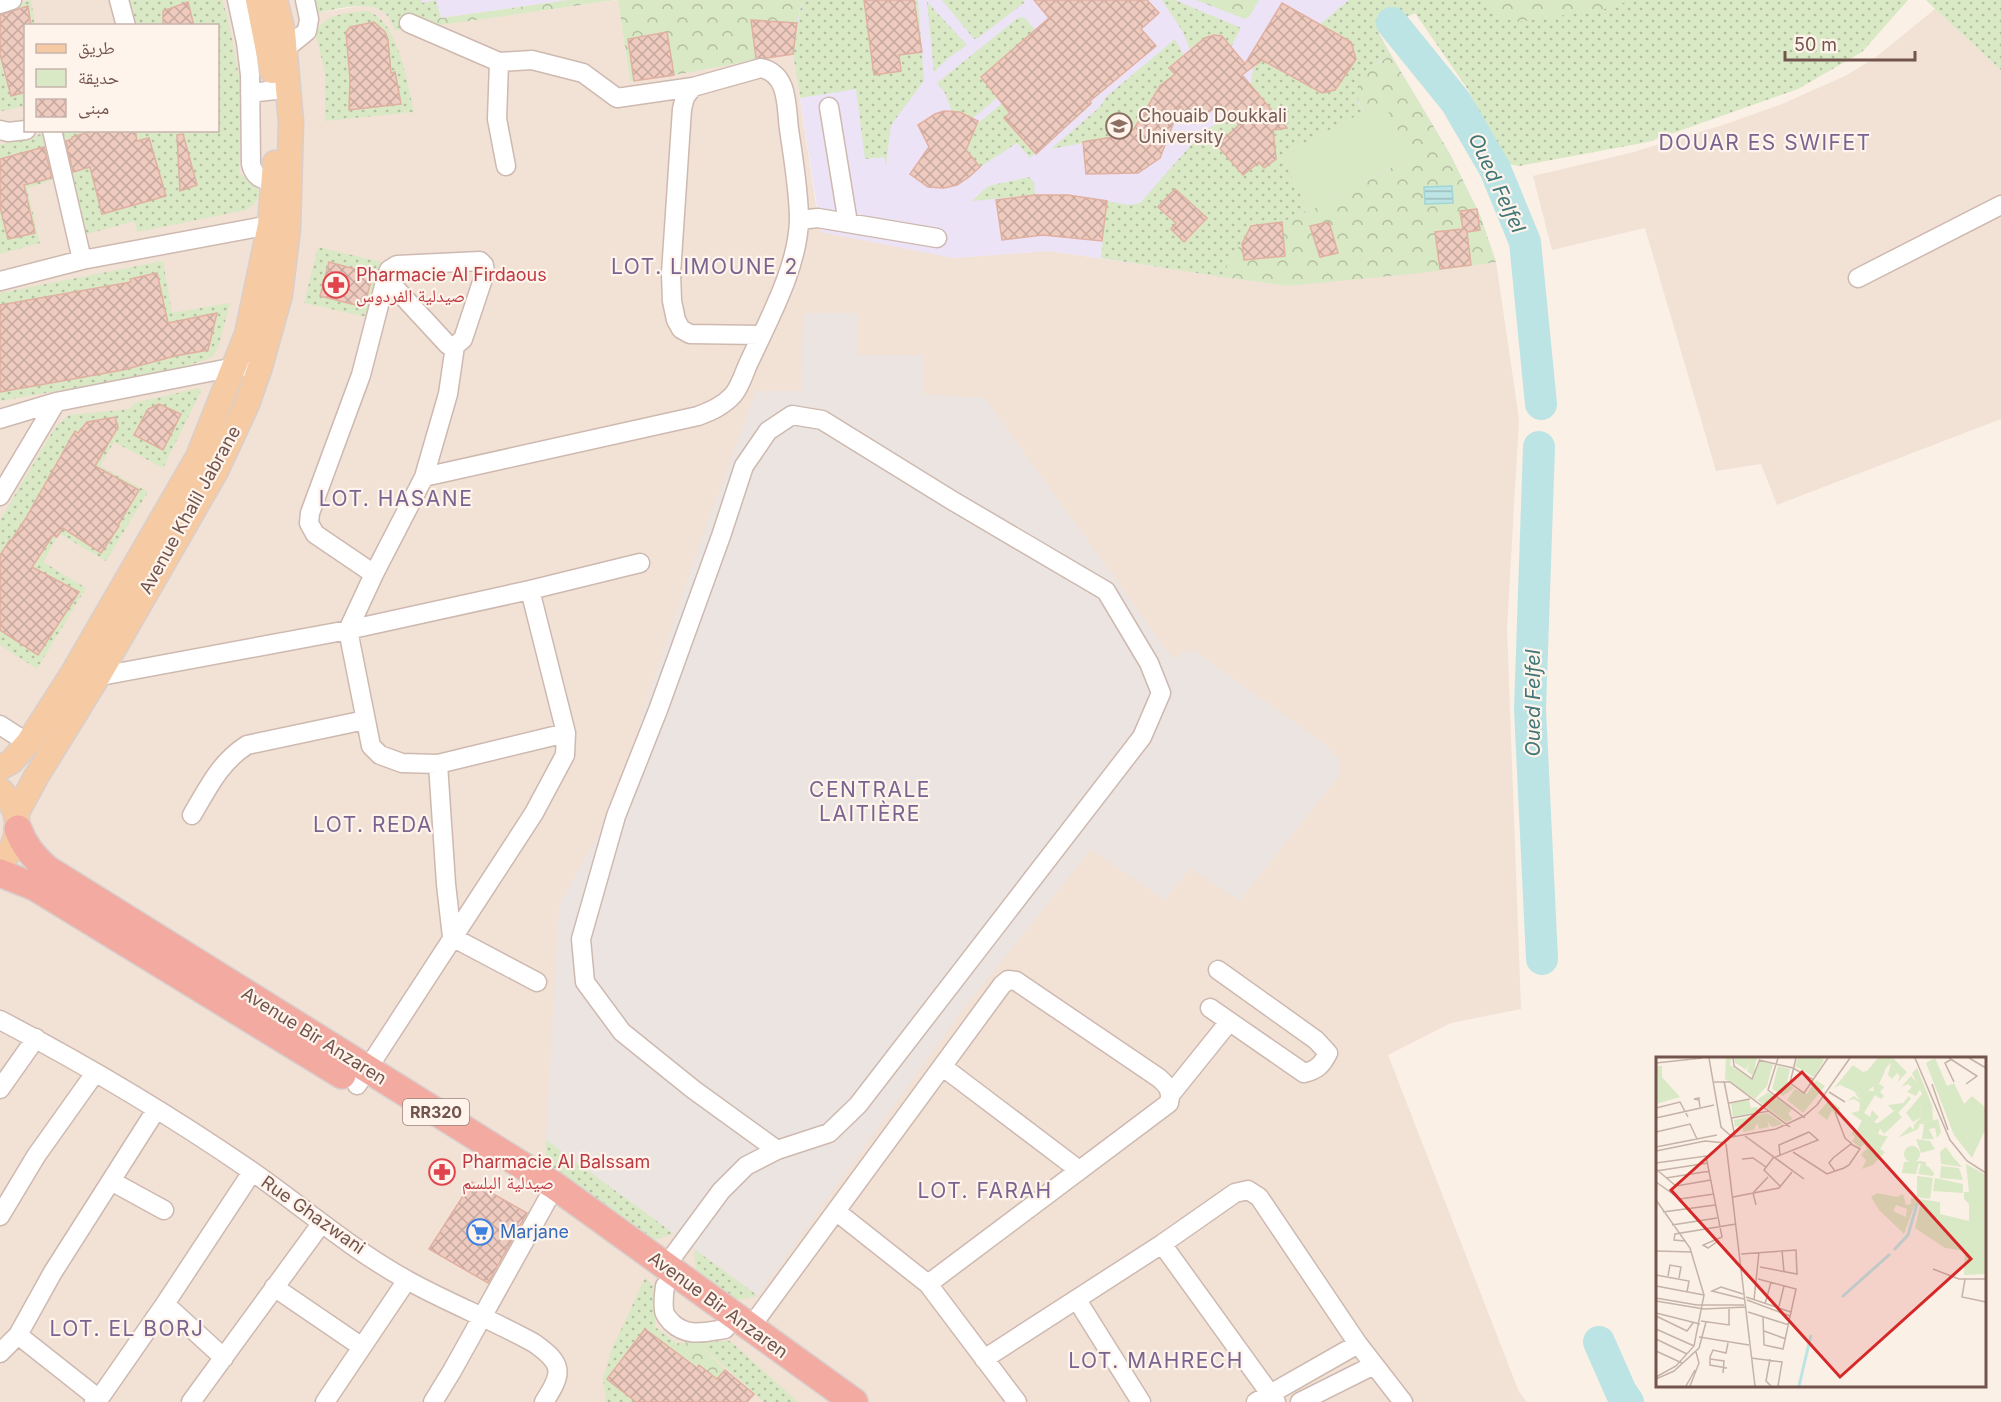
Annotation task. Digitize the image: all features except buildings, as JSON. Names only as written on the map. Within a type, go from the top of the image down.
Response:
[{"type":"highway","name":"Avenue Bir Anzaren","points":[[17,822],[23,842],[33,856],[47,869],[362,1077]]},
{"type":"highway","name":"Avenue Bir Anzaren","points":[[0,873],[36,887],[362,1077],[551,1194],[738,1329],[854,1402]]},
{"type":"highway","name":"Avenue Bir Anzaren","points":[[738,1329],[825,1402]]},
{"type":"main road","name":"Avenue Khalil Jabrane","points":[[0,768],[10,762],[28,743],[118,598],[247,404],[260,367],[280,295],[279,227],[273,182],[276,90],[258,0]]},
{"type":"main road","name":"Avenue Khalil Jabrane","points":[[0,864],[16,841],[17,822],[36,777],[97,678],[201,475],[198,457],[248,334],[279,227],[291,122],[285,49],[275,0]]},
{"type":"main road","name":"RR320","points":[[0,790],[8,798],[17,822]]},
{"type":"street","points":[[0,4],[12,0]]},
{"type":"street","points":[[119,0],[125,24]]},
{"type":"street","points":[[237,0],[250,75],[250,147],[253,172],[259,178],[273,182]]},
{"type":"street","points":[[285,49],[307,31],[309,19],[305,0]]},
{"type":"street","points":[[409,23],[499,62],[532,60],[583,73],[617,98],[693,87],[761,68],[772,71],[779,77],[784,88],[799,220],[791,265],[761,335],[734,394],[718,408],[698,416],[424,477]]},
{"type":"street","points":[[499,62],[497,119],[506,166]]},
{"type":"street","points":[[693,87],[685,97],[682,109],[671,273],[672,301],[676,320],[681,329],[690,334],[761,335]]},
{"type":"street","points":[[250,93],[276,90]]},
{"type":"street","points":[[829,107],[848,223]]},
{"type":"street","points":[[0,130],[8,132],[24,130]]},
{"type":"street","points":[[52,132],[82,260]]},
{"type":"street","points":[[1858,278],[2001,205]]},
{"type":"street","points":[[799,220],[818,218],[936,238]]},
{"type":"street","points":[[0,281],[82,260],[279,227]]},
{"type":"street","points":[[374,574],[315,534],[309,523],[310,513],[361,375],[386,278],[390,270],[397,265],[480,261],[485,273],[463,339],[455,346],[448,394],[424,477],[348,630],[370,746],[380,755],[402,763],[438,764],[566,733]]},
{"type":"street","points":[[386,278],[448,345],[455,346]]},
{"type":"street","points":[[0,419],[56,402],[235,367],[260,367]]},
{"type":"street","points":[[0,496],[56,402]]},
{"type":"street","points":[[665,1276],[721,1191],[746,1166],[777,1150],[829,1132],[858,1105],[1142,737],[1161,693],[1149,663],[1106,591],[953,501],[822,420],[792,415],[768,431],[744,466],[666,688],[616,816],[581,939],[585,982],[622,1032],[694,1090],[777,1150]]},
{"type":"street","points":[[69,679],[97,678],[348,630],[640,563]]},
{"type":"street","points":[[362,1077],[534,813],[564,755],[566,733],[530,590]]},
{"type":"street","points":[[192,815],[218,772],[232,754],[247,745],[365,720]]},
{"type":"street","points":[[0,725],[28,743]]},
{"type":"street","points":[[438,764],[452,937]]},
{"type":"street","points":[[452,937],[537,982]]},
{"type":"street","points":[[1210,1008],[1304,1073],[1315,1070],[1323,1063],[1328,1053],[1316,1040],[1218,970]]},
{"type":"street","points":[[738,1329],[837,1212],[1002,984],[1008,980],[1016,981],[1159,1078],[1167,1085],[1171,1094]]},
{"type":"street","name":"Rue Ghazwani","points":[[0,1020],[36,1038],[199,1136],[252,1172],[321,1224],[407,1280],[518,1334],[546,1352],[555,1362],[558,1370],[558,1381],[548,1399]]},
{"type":"street","points":[[928,1284],[1162,1110],[1169,1103],[1171,1094],[1229,1022]]},
{"type":"street","points":[[0,1089],[36,1038]]},
{"type":"street","points":[[944,1067],[1079,1170]]},
{"type":"street","points":[[0,1216],[36,1156],[95,1074]]},
{"type":"street","points":[[0,1353],[18,1335],[53,1272],[156,1110]]},
{"type":"street","points":[[18,1335],[97,1401],[165,1304],[252,1172]]},
{"type":"street","points":[[111,1181],[164,1210]]},
{"type":"street","points":[[984,1359],[1162,1244],[1235,1193],[1248,1190],[1259,1197],[1358,1344],[1403,1402]]},
{"type":"street","points":[[432,1402],[551,1194]]},
{"type":"street","points":[[837,1212],[928,1284],[1017,1402]]},
{"type":"street","points":[[191,1402],[321,1224]]},
{"type":"street","points":[[1162,1244],[1267,1399],[1358,1344]]},
{"type":"street","points":[[325,1402],[407,1280]]},
{"type":"street","points":[[274,1287],[362,1347]]},
{"type":"street","points":[[1077,1300],[1141,1402]]},
{"type":"street","points":[[165,1304],[224,1358]]},
{"type":"street","points":[[1300,1402],[1374,1365]]},
{"type":"shaded area","points":[[0,0],[294,0],[299,16],[366,5],[381,10],[388,16],[396,31],[618,0],[630,82],[793,54],[818,218],[953,258],[1050,251],[1288,286],[1496,262],[1519,419],[1507,629],[1521,1009],[1451,1023],[1388,1055],[1519,1392],[1527,1402],[0,1402]]},
{"type":"shaded area","points":[[421,0],[568,0],[426,20]]},
{"type":"shaded area","name":"Chouaib Doukkali University","points":[[622,0],[1443,0],[1377,31],[1450,154],[1480,215],[1496,262],[1288,286],[1050,251],[953,258],[821,232],[793,54],[634,81]]},
{"type":"shaded area","points":[[1935,9],[2001,70],[2001,419],[1777,505],[1761,464],[1716,471],[1645,228],[1552,250],[1533,176],[1630,153],[1723,125],[1782,104],[1845,76],[1875,58]]},
{"type":"shaded area","name":"CENTRALE LAITIÈRE","points":[[803,313],[858,313],[857,355],[923,355],[923,394],[985,398],[1173,659],[1190,650],[1198,653],[1326,745],[1339,760],[1340,769],[1338,777],[1239,901],[1191,868],[1164,900],[1091,849],[961,1012],[758,1296],[546,1140],[559,905],[618,800],[642,715],[696,554],[756,391],[801,391]]},
{"type":"green space","points":[[31,0],[35,24],[24,24],[24,106],[2,111],[0,110],[0,8]]},
{"type":"green space","points":[[129,0],[222,0],[228,18],[242,93],[239,174],[252,181],[259,195],[253,205],[246,210],[137,232],[135,221],[83,235],[61,132],[219,132],[219,24],[137,24]]},
{"type":"green space","points":[[313,0],[421,0],[422,3],[436,0],[441,18],[426,20],[427,27],[395,31],[387,15],[375,8],[358,6],[316,13]]},
{"type":"green space","points":[[568,0],[616,0],[427,27],[426,20]]},
{"type":"green space","points":[[618,0],[802,0],[797,23],[751,20],[756,60],[674,75],[667,32],[628,40],[634,81],[630,82]]},
{"type":"green space","points":[[802,0],[918,0],[924,81],[891,125],[886,165],[884,157],[865,159],[856,89],[800,98],[793,54]]},
{"type":"green space","points":[[942,0],[1023,0],[1025,2],[974,39]]},
{"type":"green space","points":[[1162,0],[1175,0],[1241,28],[1231,47],[1222,36],[1213,36],[1190,50],[1183,32]]},
{"type":"green space","points":[[1196,0],[1259,0],[1249,17],[1245,19]]},
{"type":"green space","points":[[1349,0],[1908,0],[1862,52],[1798,89],[1648,142],[1519,166],[1509,164],[1500,157],[1469,91],[1415,13],[1377,30],[1391,55],[1378,62],[1358,103],[1364,112],[1281,155],[1309,211],[1282,222],[1251,226],[1223,277],[1101,258],[1107,201],[1129,205],[1140,203],[1192,144],[1209,128],[1231,116],[1248,96],[1256,56],[1322,93],[1335,90],[1356,59],[1319,25]]},
{"type":"green space","points":[[1485,0],[1630,0],[1611,8],[1519,22],[1505,19]]},
{"type":"green space","points":[[1926,0],[2001,0],[2001,70],[1935,9]]},
{"type":"green space","points":[[927,2],[967,45],[947,59],[934,72]]},
{"type":"green space","points":[[367,11],[387,26],[394,39],[405,70],[414,112],[325,121],[325,73],[316,35],[319,28],[330,18]]},
{"type":"green space","points":[[1019,17],[1025,18],[1035,30],[981,77],[998,97],[973,118],[960,112],[952,112],[945,93],[937,83]]},
{"type":"green space","points":[[1175,39],[1184,56],[1170,68],[1175,74],[1162,85],[1179,107],[1155,94],[1134,129],[1125,135],[1051,149],[1100,107],[1106,97]]},
{"type":"green space","points":[[1391,55],[1450,154],[1480,215],[1496,262],[1421,273],[1288,286],[1223,277],[1251,226],[1282,222],[1309,211],[1412,157],[1383,103],[1364,112],[1359,103],[1358,95],[1363,79]]},
{"type":"green space","points":[[1053,61],[1092,104],[1030,158],[1017,143],[980,167],[966,150],[976,125]]},
{"type":"green space","points":[[1383,102],[1412,157],[1309,211],[1281,155]]},
{"type":"green space","points":[[48,132],[60,178],[27,188],[40,243],[0,254],[0,145]]},
{"type":"green space","points":[[1029,177],[1034,182],[1035,195],[972,201],[988,186]]},
{"type":"green space","points":[[318,247],[381,262],[367,317],[304,303]]},
{"type":"green space","points":[[163,261],[172,313],[230,303],[219,345],[214,355],[170,371],[0,401],[0,293]]},
{"type":"green space","points":[[199,388],[201,391],[163,468],[114,442],[100,466],[148,492],[106,561],[60,534],[57,537],[43,562],[86,588],[37,669],[0,645],[0,520],[56,426],[69,415],[130,409],[134,403]]},
{"type":"green space","points":[[546,1140],[673,1233],[653,1239],[546,1163]]},
{"type":"green space","points":[[694,1249],[758,1296],[732,1299],[696,1270]]},
{"type":"green space","points":[[645,1278],[654,1286],[656,1292],[655,1327],[677,1343],[672,1349],[645,1329],[607,1378],[636,1402],[606,1402],[603,1378],[612,1349]]},
{"type":"green space","points":[[730,1341],[798,1402],[764,1402],[697,1342]]},
{"type":"green space","points":[[697,1342],[725,1370],[717,1379],[700,1365],[697,1368],[672,1349],[677,1343]]},
{"type":"water","points":[[1452,186],[1453,203],[1425,204],[1424,187]]},
{"type":"waterway","name":"Oued Felfel","points":[[1392,23],[1456,102],[1495,169],[1525,242],[1541,404]]},
{"type":"waterway","name":"Oued Felfel","points":[[1539,447],[1530,709],[1542,959]]},
{"type":"waterway","name":"Oued Felfel","points":[[1599,1342],[1621,1392],[1628,1402]]},
{"type":"place","name":"Chouaib Doukkali University","points":[[1119,126]]},
{"type":"place","name":"Pharmacie Al Firdaous صيدلية الفردوس","points":[[336,285]]},
{"type":"place","name":"Pharmacie Al Balssam صيدلية البلسم","points":[[442,1172]]},
{"type":"place","name":"Marjane","points":[[480,1232]]},
{"type":"district","name":"DOUAR ES SWIFET","points":[[1765,143]]},
{"type":"district","name":"LOT. LIMOUNE 2","points":[[705,267]]},
{"type":"district","name":"LOT. HASANE","points":[[396,499]]},
{"type":"district","name":"CENTRALE LAITIÈRE","points":[[870,802]]},
{"type":"district","name":"LOT. REDA","points":[[373,825]]},
{"type":"district","name":"LOT. FARAH","points":[[985,1191]]},
{"type":"district","name":"LOT. EL BORJ","points":[[127,1329]]},
{"type":"district","name":"LOT. MAHRECH","points":[[1156,1361]]}]
